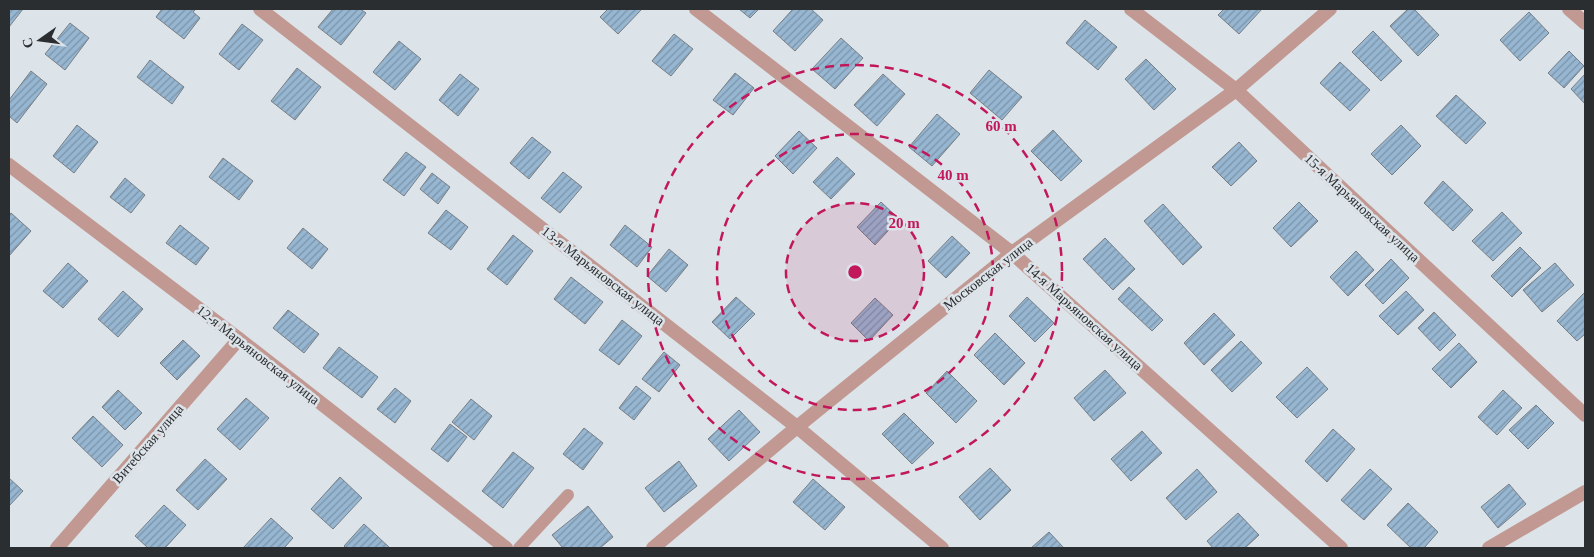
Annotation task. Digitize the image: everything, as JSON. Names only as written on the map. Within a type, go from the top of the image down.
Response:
[{"type":"street","name":"13-я Марьяновская улица","points":[[260,9],[797,427],[942,548]]},
{"type":"street","name":"14-я Марьяновская улица","points":[[696,9],[1012,253],[1341,548]]},
{"type":"street","name":"15-я Марьяновская улица","points":[[1131,9],[1236,90],[1585,415]]},
{"type":"street","name":"Московская улица","points":[[653,548],[797,427],[1012,253],[1236,90],[1330,9]]},
{"type":"street","points":[[1569,9],[1585,23]]},
{"type":"street","name":"12-я Марьяновская улица","points":[[9,166],[239,339],[506,548]]},
{"type":"street","name":"Витебская улица","points":[[57,548],[239,339]]},
{"type":"street","points":[[1489,548],[1585,492]]},
{"type":"lane","points":[[519,548],[568,495]]},
{"type":"building","points":[[9,9],[23,9],[9,27]]},
{"type":"building","points":[[162,9],[196,9],[193,12],[200,18],[184,39],[156,17]]},
{"type":"building","points":[[333,9],[360,9],[366,13],[341,45],[318,27]]},
{"type":"building","points":[[608,9],[642,9],[618,34],[600,17]]},
{"type":"building","points":[[739,9],[759,9],[750,18]]},
{"type":"building","points":[[793,9],[811,9],[823,20],[795,51],[773,31]]},
{"type":"building","points":[[1224,9],[1262,9],[1239,34],[1218,15]]},
{"type":"building","points":[[1408,9],[1414,9],[1439,35],[1418,56],[1390,26]]},
{"type":"building","points":[[1529,12],[1549,33],[1520,61],[1500,40]]},
{"type":"building","points":[[1085,20],[1117,47],[1098,70],[1066,43]]},
{"type":"building","points":[[70,23],[89,38],[65,70],[45,54]]},
{"type":"building","points":[[242,24],[263,40],[239,70],[219,54]]},
{"type":"building","points":[[1373,31],[1402,61],[1381,81],[1352,52]]},
{"type":"building","points":[[674,34],[693,49],[671,76],[652,61]]},
{"type":"building","points":[[841,38],[863,58],[835,89],[812,69]]},
{"type":"building","points":[[399,41],[421,59],[395,90],[373,72]]},
{"type":"building","points":[[1569,51],[1584,66],[1564,88],[1548,73]]},
{"type":"building","points":[[1146,59],[1176,89],[1154,110],[1125,79]]},
{"type":"building","points":[[150,60],[184,87],[172,104],[137,77]]},
{"type":"building","points":[[1340,62],[1370,90],[1350,111],[1320,83]]},
{"type":"building","points":[[297,68],[321,87],[295,120],[271,101]]},
{"type":"building","points":[[989,70],[1022,97],[1002,120],[970,93]]},
{"type":"building","points":[[31,71],[47,84],[17,123],[9,116],[9,100]]},
{"type":"building","points":[[735,73],[754,88],[733,115],[713,100]]},
{"type":"building","points":[[460,74],[479,89],[458,116],[439,100]]},
{"type":"building","points":[[883,74],[905,94],[877,126],[854,105]]},
{"type":"building","points":[[1585,74],[1585,104],[1571,89]]},
{"type":"building","points":[[1456,95],[1486,123],[1466,144],[1436,116]]},
{"type":"building","points":[[937,114],[960,134],[932,166],[909,147]]},
{"type":"building","points":[[77,125],[98,142],[74,173],[53,156]]},
{"type":"building","points":[[1401,125],[1421,146],[1392,175],[1371,154]]},
{"type":"building","points":[[1053,130],[1082,161],[1061,181],[1031,151]]},
{"type":"building","points":[[799,131],[817,148],[793,174],[775,156]]},
{"type":"building","points":[[532,137],[551,152],[529,179],[510,163]]},
{"type":"building","points":[[1239,142],[1257,161],[1231,186],[1212,167]]},
{"type":"building","points":[[406,152],[426,167],[404,196],[383,180]]},
{"type":"building","points":[[837,157],[855,174],[831,199],[813,182]]},
{"type":"building","points":[[223,158],[253,181],[239,200],[209,177]]},
{"type":"building","points":[[563,172],[582,187],[560,213],[541,198]]},
{"type":"building","points":[[432,173],[450,187],[438,204],[420,189]]},
{"type":"building","points":[[125,178],[145,195],[131,213],[110,197]]},
{"type":"building","points":[[1443,181],[1473,210],[1453,231],[1424,203]]},
{"type":"building","points":[[881,202],[899,219],[875,245],[857,227]]},
{"type":"building","points":[[1299,202],[1318,221],[1291,247],[1273,228]]},
{"type":"building","points":[[1163,204],[1202,247],[1183,265],[1144,221]]},
{"type":"building","points":[[446,210],[468,227],[451,250],[428,233]]},
{"type":"building","points":[[1502,212],[1522,233],[1493,261],[1472,241]]},
{"type":"building","points":[[11,213],[31,231],[9,256],[9,216]]},
{"type":"building","points":[[180,225],[209,248],[196,265],[166,243]]},
{"type":"building","points":[[625,225],[652,247],[637,267],[610,245]]},
{"type":"building","points":[[303,228],[328,249],[312,269],[287,248]]},
{"type":"building","points":[[513,235],[533,251],[507,285],[487,269]]},
{"type":"building","points":[[952,236],[970,253],[946,278],[928,261]]},
{"type":"building","points":[[1105,238],[1135,269],[1113,290],[1083,259]]},
{"type":"building","points":[[1520,247],[1541,268],[1512,297],[1491,276]]},
{"type":"building","points":[[669,249],[688,265],[666,292],[647,276]]},
{"type":"building","points":[[1356,251],[1374,270],[1348,296],[1330,277]]},
{"type":"building","points":[[1391,259],[1409,278],[1383,304],[1365,285]]},
{"type":"building","points":[[68,263],[88,281],[63,308],[43,291]]},
{"type":"building","points":[[1555,263],[1574,285],[1542,312],[1523,290]]},
{"type":"building","points":[[571,277],[603,302],[585,324],[554,299]]},
{"type":"building","points":[[1129,287],[1163,320],[1152,331],[1118,299]]},
{"type":"building","points":[[123,291],[143,309],[118,337],[98,319]]},
{"type":"building","points":[[1406,291],[1424,310],[1398,335],[1379,316]]},
{"type":"building","points":[[1585,292],[1585,334],[1577,341],[1557,321]]},
{"type":"building","points":[[736,297],[755,314],[730,339],[712,322]]},
{"type":"building","points":[[1027,297],[1054,323],[1035,342],[1009,316]]},
{"type":"building","points":[[875,298],[893,315],[869,341],[851,323]]},
{"type":"building","points":[[288,310],[319,334],[304,353],[273,328]]},
{"type":"building","points":[[1434,312],[1456,335],[1440,351],[1418,328]]},
{"type":"building","points":[[1214,313],[1235,335],[1204,365],[1184,343]]},
{"type":"building","points":[[622,320],[642,336],[619,365],[599,350]]},
{"type":"building","points":[[995,333],[1025,363],[1004,385],[974,355]]},
{"type":"building","points":[[183,340],[200,356],[177,380],[160,363]]},
{"type":"building","points":[[1241,341],[1262,363],[1232,392],[1211,370]]},
{"type":"building","points":[[1459,343],[1477,362],[1451,388],[1432,369]]},
{"type":"building","points":[[339,347],[378,377],[362,398],[323,368]]},
{"type":"building","points":[[664,352],[680,365],[659,392],[642,379]]},
{"type":"building","points":[[1307,367],[1328,389],[1297,418],[1276,397]]},
{"type":"building","points":[[1105,370],[1126,393],[1094,421],[1074,398]]},
{"type":"building","points":[[947,371],[977,401],[956,423],[926,393]]},
{"type":"building","points":[[636,386],[651,398],[634,420],[619,408]]},
{"type":"building","points":[[395,388],[411,401],[395,423],[377,409]]},
{"type":"building","points":[[118,390],[142,413],[125,430],[102,407]]},
{"type":"building","points":[[1503,390],[1522,408],[1497,435],[1478,417]]},
{"type":"building","points":[[246,398],[269,418],[240,450],[217,429]]},
{"type":"building","points":[[471,399],[492,416],[474,440],[452,422]]},
{"type":"building","points":[[1536,405],[1554,423],[1528,449],[1509,430]]},
{"type":"building","points":[[739,410],[760,432],[729,461],[708,439]]},
{"type":"building","points":[[904,413],[934,443],[912,464],[882,434]]},
{"type":"building","points":[[93,416],[123,445],[102,467],[72,438]]},
{"type":"building","points":[[450,424],[467,437],[448,462],[431,449]]},
{"type":"building","points":[[584,428],[603,443],[583,470],[563,454]]},
{"type":"building","points":[[1333,429],[1355,449],[1327,482],[1305,461]]},
{"type":"building","points":[[1142,431],[1162,453],[1131,481],[1111,459]]},
{"type":"building","points":[[513,452],[534,468],[503,508],[482,491]]},
{"type":"building","points":[[205,459],[227,479],[198,510],[176,490]]},
{"type":"building","points":[[679,461],[697,486],[664,512],[645,488]]},
{"type":"building","points":[[990,468],[1011,490],[980,520],[959,497]]},
{"type":"building","points":[[1197,469],[1217,492],[1186,520],[1166,498]]},
{"type":"building","points":[[1370,469],[1392,489],[1364,520],[1341,500]]},
{"type":"building","points":[[340,477],[362,498],[333,529],[311,509]]},
{"type":"building","points":[[9,478],[23,491],[9,506]]},
{"type":"building","points":[[813,479],[845,507],[825,530],[793,502]]},
{"type":"building","points":[[1509,484],[1526,504],[1498,528],[1481,507]]},
{"type":"building","points":[[1408,503],[1438,532],[1424,548],[1411,548],[1387,525]]},
{"type":"building","points":[[164,505],[186,525],[165,548],[148,548],[135,536]]},
{"type":"building","points":[[588,506],[613,537],[600,548],[563,548],[552,535]]},
{"type":"building","points":[[1238,513],[1259,535],[1245,548],[1213,548],[1207,541]]},
{"type":"building","points":[[271,518],[293,538],[284,548],[243,548]]},
{"type":"building","points":[[364,524],[390,548],[346,548],[344,546]]},
{"type":"building","points":[[1049,532],[1064,548],[1031,548]]}]
